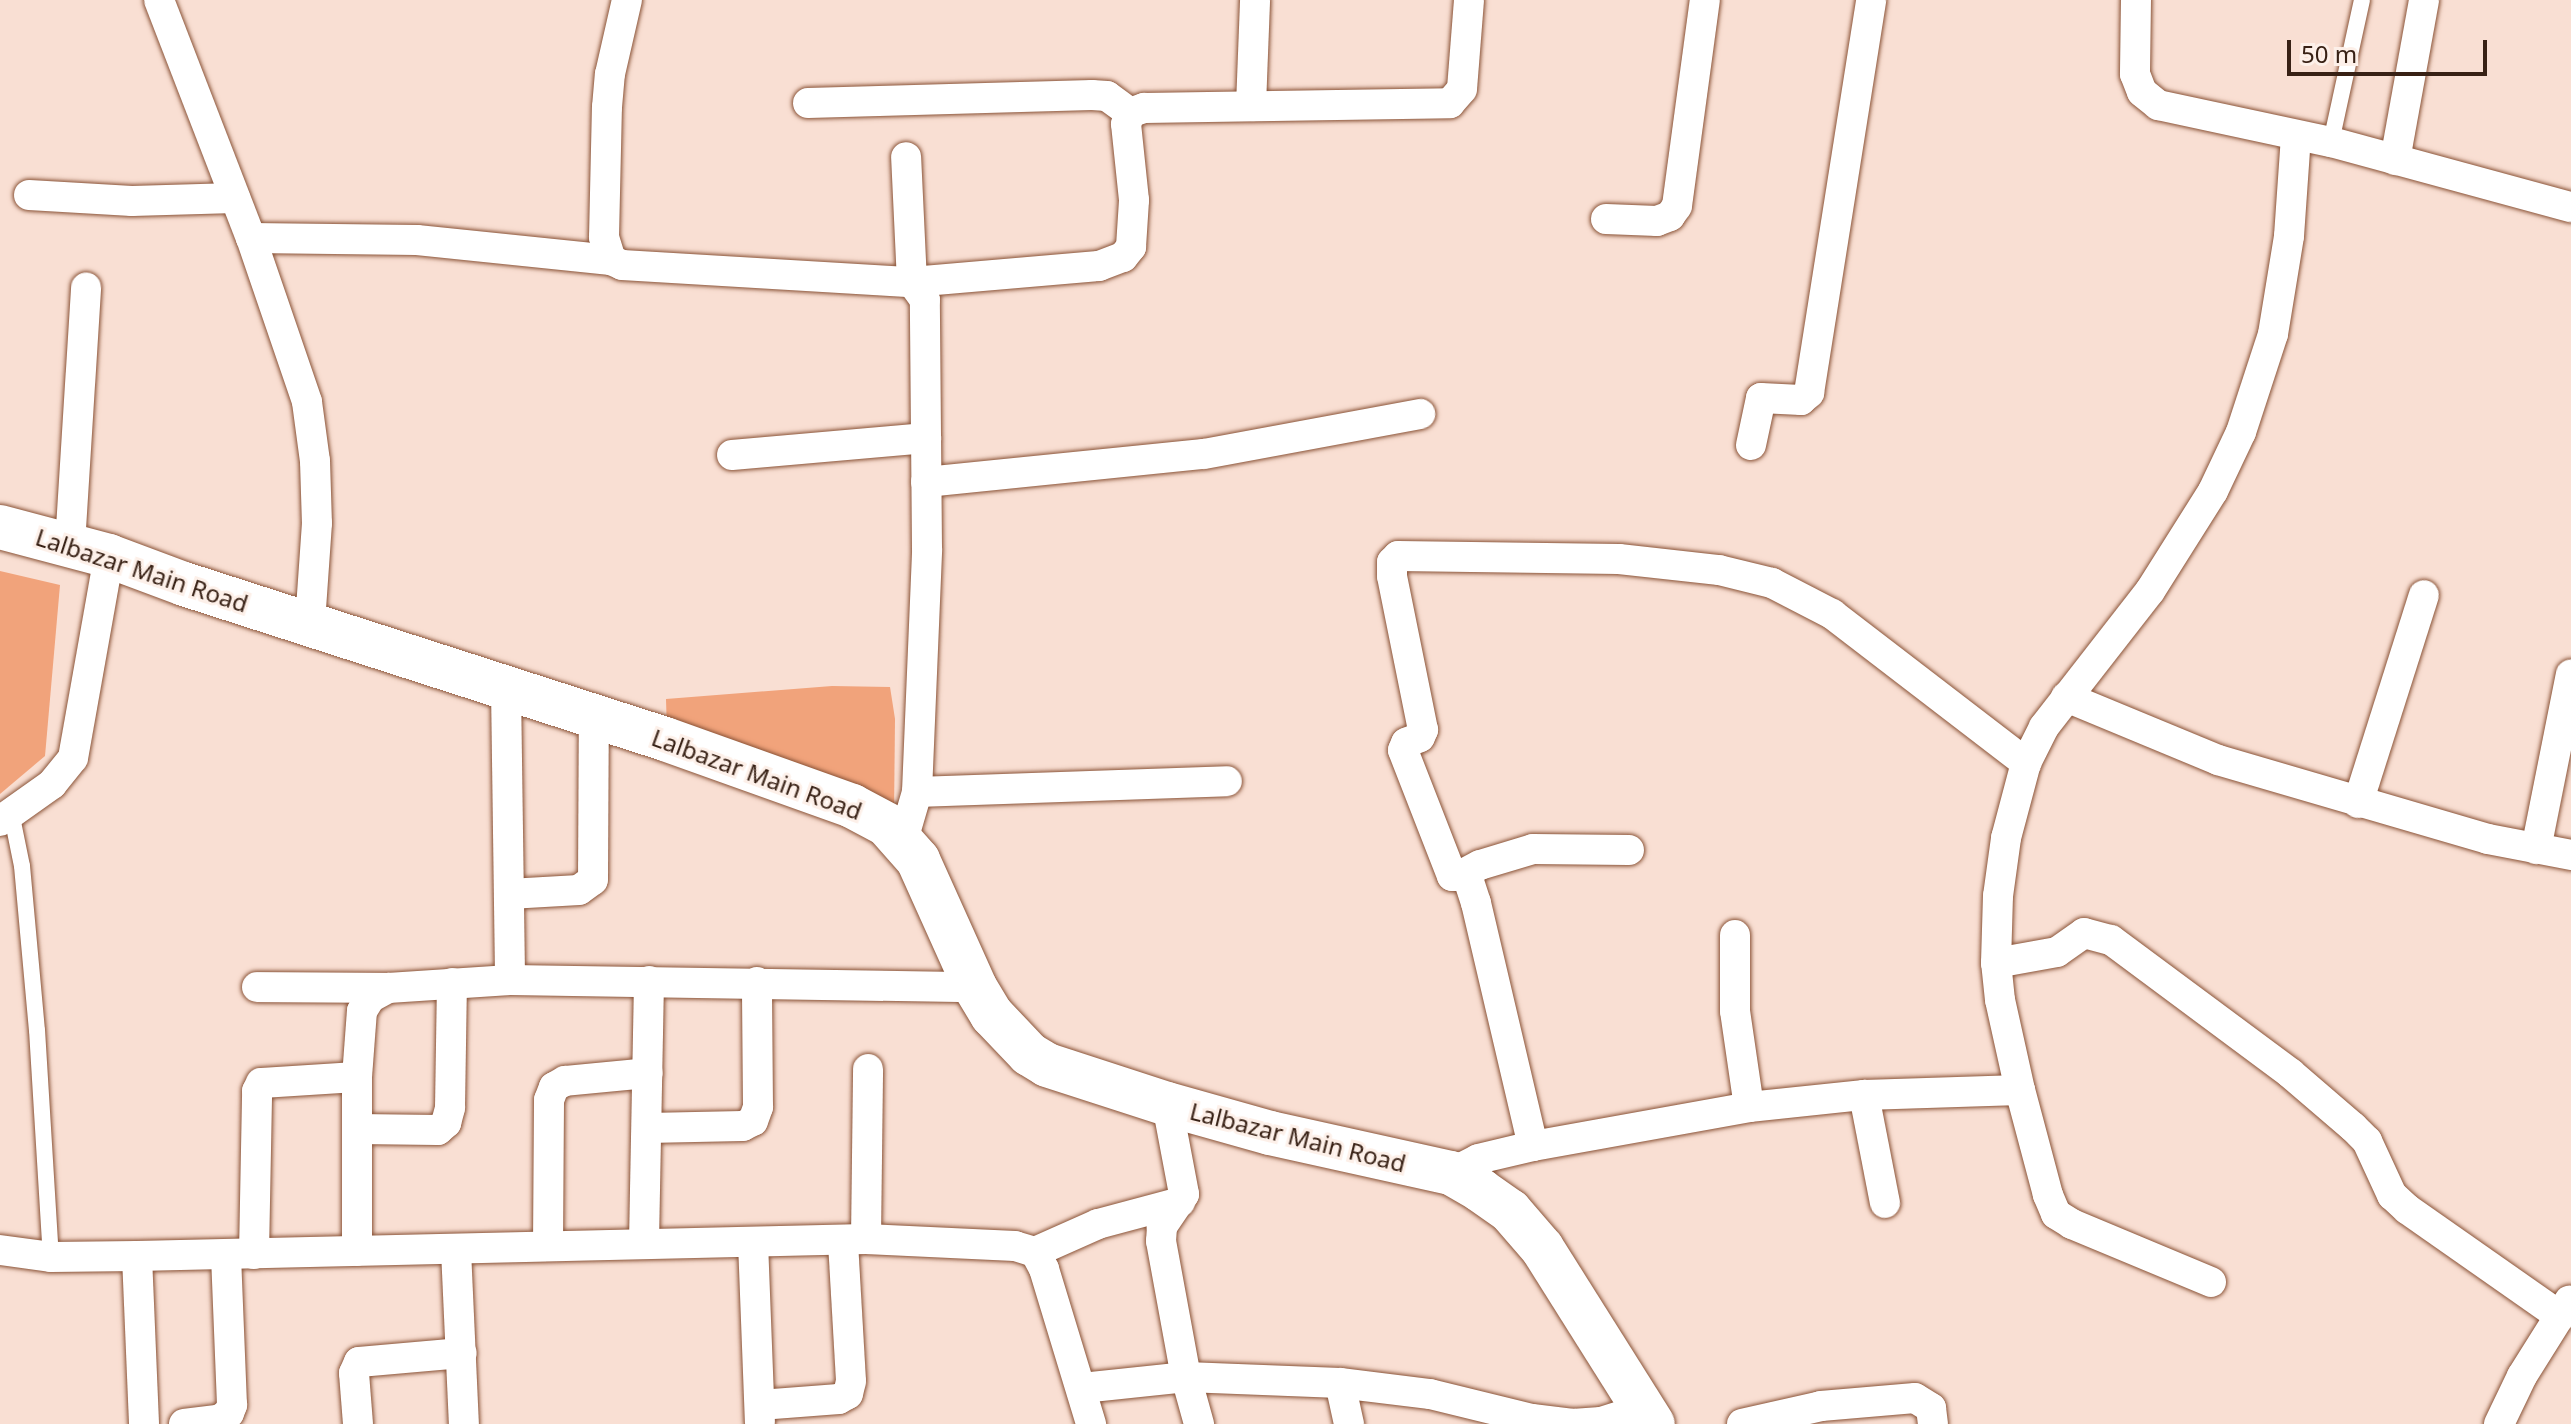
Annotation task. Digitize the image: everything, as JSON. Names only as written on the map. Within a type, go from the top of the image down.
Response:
[{"type":"main road","name":"Lalbazar Main Road","points":[[0,527],[89,550],[184,584],[594,716],[852,806],[887,825],[918,860],[975,987],[1010,1037],[1047,1065],[1167,1104],[1270,1133],[1451,1173],[1510,1211],[1542,1248],[1648,1417]]},
{"type":"street","points":[[159,0],[199,95],[307,402],[315,461],[317,523],[310,623]]},
{"type":"street","points":[[611,260],[604,237],[607,107],[610,74],[627,0]]},
{"type":"street","points":[[1251,106],[1255,0]]},
{"type":"street","points":[[1130,113],[1144,108],[1450,103],[1462,89],[1469,0]]},
{"type":"street","points":[[1606,219],[1657,221],[1670,216],[1677,206],[1705,0]]},
{"type":"street","points":[[1751,445],[1761,398],[1801,400],[1809,393],[1871,0]]},
{"type":"street","points":[[2136,0],[2135,74],[2142,92],[2169,109],[2331,142],[2571,207]]},
{"type":"street","points":[[2395,160],[2424,0]]},
{"type":"street","points":[[808,103],[1092,95],[1107,96],[1130,113]]},
{"type":"street","points":[[251,238],[417,240],[611,260],[622,265],[912,282],[1099,266],[1123,257],[1131,247],[1134,200],[1126,124],[1130,113]]},
{"type":"street","points":[[2211,1282],[2072,1224],[2056,1214],[2020,1090],[2000,1000],[1996,963],[1998,896],[2006,838],[2026,763],[2044,727],[2150,591],[2213,491],[2241,432],[2273,334],[2289,236],[2296,135]]},
{"type":"street","points":[[903,840],[917,792],[925,662],[926,482],[925,300],[912,282],[906,157]]},
{"type":"street","points":[[29,195],[132,201],[235,198]]},
{"type":"street","points":[[6,817],[52,784],[73,758],[89,550],[86,287]]},
{"type":"street","points":[[926,482],[1204,454],[1420,414]]},
{"type":"street","points":[[732,455],[926,438]]},
{"type":"street","points":[[1629,850],[1533,849],[1452,876],[1403,750],[1406,743],[1420,737],[1423,730],[1392,576],[1392,562],[1398,556],[1619,559],[1719,570],[1772,583],[1832,614],[2026,763]]},
{"type":"street","points":[[2358,803],[2424,595]]},
{"type":"street","points":[[2536,849],[2571,674]]},
{"type":"street","points":[[506,688],[510,980]]},
{"type":"street","points":[[2066,697],[2218,760],[2358,803],[2536,849],[2571,855]]},
{"type":"street","points":[[509,894],[579,890],[593,880],[594,716]]},
{"type":"street","points":[[917,792],[1227,781]]},
{"type":"street","points":[[1463,874],[1467,876],[1476,903],[1533,1146]]},
{"type":"street","points":[[1996,963],[2057,952],[2084,933],[2111,940],[2290,1073],[2353,1127],[2367,1141],[2392,1195],[2407,1209],[2565,1307],[2522,1376],[2499,1424]]},
{"type":"street","points":[[1735,935],[1735,1011],[1749,1107]]},
{"type":"street","points":[[257,987],[388,988],[510,980],[975,987]]},
{"type":"street","points":[[644,1242],[649,981]]},
{"type":"street","points":[[647,1128],[743,1126],[753,1121],[758,1107],[757,982]]},
{"type":"street","points":[[357,1129],[438,1130],[446,1123],[450,1108],[452,983]]},
{"type":"street","points":[[357,1251],[357,1077],[362,1011],[370,998],[388,988]]},
{"type":"street","points":[[753,1242],[760,1414],[839,1399],[848,1394],[851,1381],[855,1240],[868,1069]]},
{"type":"street","points":[[548,1246],[549,1100],[554,1087],[565,1081],[648,1073]]},
{"type":"street","points":[[184,1424],[219,1420],[229,1413],[232,1405],[240,1254],[257,1091],[261,1083],[357,1077]]},
{"type":"street","points":[[1451,1173],[1478,1159],[1533,1146],[1749,1107],[1864,1095],[2020,1090]]},
{"type":"street","points":[[1864,1095],[1885,1203]]},
{"type":"street","points":[[1167,1104],[1184,1194],[1162,1227],[1161,1241],[1186,1377],[1199,1424]]},
{"type":"street","points":[[0,1250],[51,1257],[137,1256],[456,1250],[644,1242],[855,1240],[1015,1246],[1035,1252],[1098,1224],[1180,1202]]},
{"type":"street","points":[[456,1250],[464,1424]]},
{"type":"street","points":[[1035,1252],[1082,1388],[1091,1424]]},
{"type":"street","points":[[137,1256],[144,1424]]},
{"type":"street","points":[[358,1424],[354,1373],[359,1362],[462,1353]]},
{"type":"street","points":[[1082,1388],[1186,1377],[1340,1383],[1430,1394],[1532,1419],[1571,1424],[1648,1417]]},
{"type":"street","points":[[1340,1383],[1349,1424]]},
{"type":"street","points":[[1430,1394],[1438,1424]]},
{"type":"street","points":[[1742,1424],[1821,1406],[1915,1398],[1931,1408],[1933,1424]]},
{"type":"lane","points":[[2331,142],[2362,0]]},
{"type":"lane","points":[[6,817],[22,866],[37,1030],[51,1257]]},
{"type":"shaded area","points":[[0,571],[60,585],[45,756],[0,794]]},
{"type":"shaded area","points":[[832,686],[890,687],[895,719],[894,815],[667,732],[666,699]]}]
